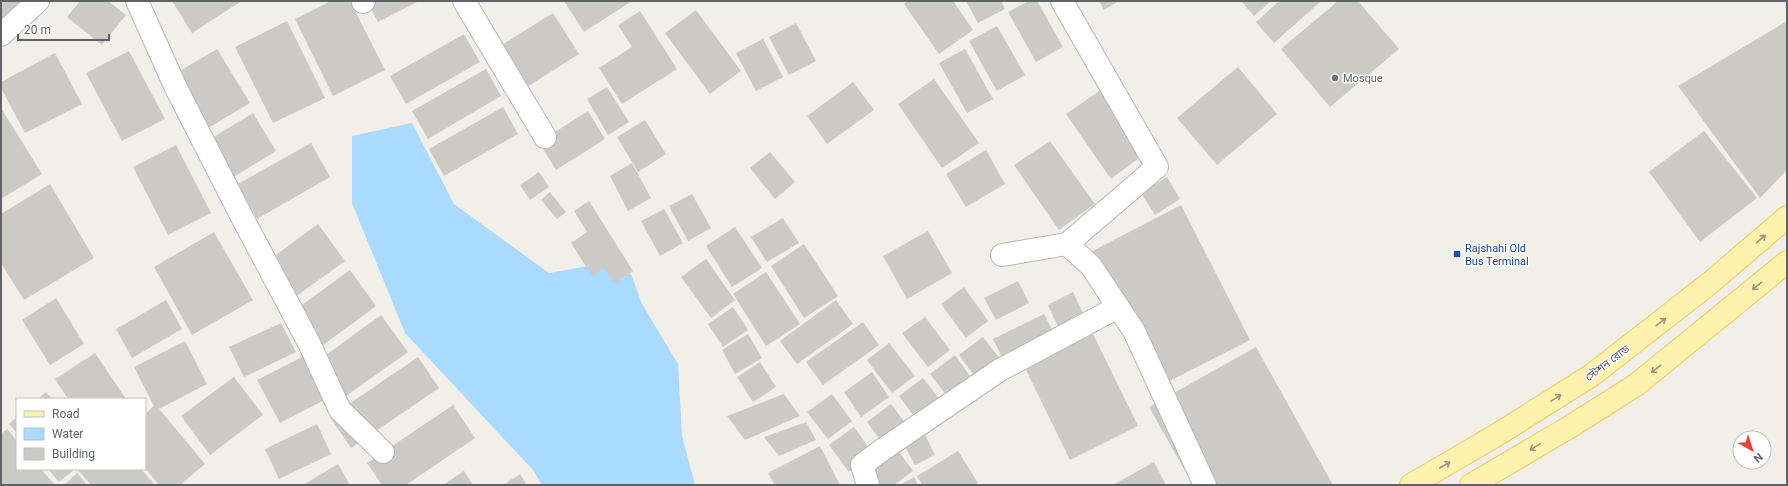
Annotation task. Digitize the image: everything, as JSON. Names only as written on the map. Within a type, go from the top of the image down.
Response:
[{"type":"main road","name":"স্টেশন রোড","points":[[1411,485],[1500,433],[1592,375],[1710,284],[1787,217]]},
{"type":"main road","points":[[1471,485],[1636,385],[1787,262]]},
{"type":"street","points":[[1,35],[38,1]]},
{"type":"street","points":[[137,1],[176,88],[244,221],[309,343],[340,410],[383,452]]},
{"type":"street","points":[[464,1],[545,137]]},
{"type":"street","points":[[1002,255],[1067,244],[1157,167],[1062,1]]},
{"type":"street","points":[[1067,244],[1091,266],[1134,331],[1205,485]]},
{"type":"street","points":[[868,485],[862,465],[882,450],[1000,370],[1118,307]]},
{"type":"water","points":[[412,123],[454,204],[549,273],[594,265],[631,274],[642,304],[678,364],[682,436],[695,485],[542,485],[533,470],[405,333],[352,203],[352,136]]},
{"type":"building","points":[[1,1],[29,1],[38,19],[1,39]]},
{"type":"building","points":[[80,1],[108,1],[126,15],[102,45],[67,17]]},
{"type":"building","points":[[172,1],[239,1],[240,2],[192,33]]},
{"type":"building","points":[[331,1],[350,1],[385,70],[333,96],[295,19]]},
{"type":"building","points":[[367,1],[419,1],[378,22]]},
{"type":"building","points":[[564,1],[632,1],[584,32]]},
{"type":"building","points":[[908,1],[953,1],[973,30],[939,54],[904,4]]},
{"type":"building","points":[[966,1],[1001,1],[1005,9],[978,23]]},
{"type":"building","points":[[1029,1],[1037,1],[1063,47],[1036,62],[1008,12]]},
{"type":"building","points":[[1099,1],[1119,1],[1104,10]]},
{"type":"building","points":[[1241,1],[1271,1],[1254,16]]},
{"type":"building","points":[[1279,1],[1321,1],[1274,43],[1256,22]]},
{"type":"building","name":"Mosque","points":[[1338,1],[1358,1],[1399,49],[1330,107],[1281,49]]},
{"type":"building","points":[[696,10],[741,71],[710,94],[665,33]]},
{"type":"building","points":[[640,11],[677,69],[622,104],[599,68],[632,47],[618,25]]},
{"type":"building","points":[[553,13],[579,54],[511,97],[484,56]]},
{"type":"building","points":[[287,21],[325,98],[273,123],[235,47]]},
{"type":"building","points":[[1787,21],[1787,170],[1760,198],[1678,86]]},
{"type":"building","points":[[796,23],[816,61],[789,75],[769,37]]},
{"type":"building","points":[[997,26],[1025,75],[997,91],[969,41]]},
{"type":"building","points":[[464,34],[480,62],[406,104],[390,76]]},
{"type":"building","points":[[763,39],[783,77],[756,91],[736,53]]},
{"type":"building","points":[[217,49],[250,103],[193,137],[161,82]]},
{"type":"building","points":[[965,49],[993,99],[967,113],[939,63]]},
{"type":"building","points":[[129,51],[165,119],[122,141],[86,73]]},
{"type":"building","points":[[55,53],[82,104],[25,133],[1,88],[1,82]]},
{"type":"building","points":[[1238,67],[1277,114],[1217,165],[1177,118]]},
{"type":"building","points":[[486,69],[501,96],[428,139],[412,111]]},
{"type":"building","points":[[934,79],[979,143],[942,168],[898,104]]},
{"type":"building","points":[[853,82],[874,110],[827,144],[807,116]]},
{"type":"building","points":[[607,87],[629,122],[608,135],[587,99]]},
{"type":"building","points":[[1102,89],[1146,153],[1111,179],[1066,114]]},
{"type":"building","points":[[503,107],[518,134],[444,176],[429,149]]},
{"type":"building","points":[[1,108],[42,174],[1,199]]},
{"type":"building","points":[[588,111],[605,139],[556,170],[539,142]]},
{"type":"building","points":[[253,113],[276,151],[219,186],[196,148]]},
{"type":"building","points":[[645,120],[666,154],[638,172],[617,137]]},
{"type":"building","points":[[1704,131],[1757,198],[1700,242],[1649,172]]},
{"type":"building","points":[[1050,141],[1095,204],[1059,230],[1014,165]]},
{"type":"building","points":[[311,143],[330,177],[257,219],[238,184]]},
{"type":"building","points":[[176,145],[211,213],[168,235],[133,167]]},
{"type":"building","points":[[986,150],[1005,184],[966,207],[946,174]]},
{"type":"building","points":[[770,152],[795,182],[775,199],[750,168]]},
{"type":"building","points":[[632,163],[651,198],[628,211],[610,176]]},
{"type":"building","points":[[539,172],[549,187],[530,200],[520,185]]},
{"type":"building","points":[[1167,177],[1180,199],[1155,215],[1141,193]]},
{"type":"building","points":[[50,184],[94,258],[24,300],[1,263],[1,214]]},
{"type":"building","points":[[550,192],[566,212],[557,219],[541,200]]},
{"type":"building","points":[[692,194],[711,228],[688,241],[669,206]]},
{"type":"building","points":[[589,201],[633,271],[614,283],[604,268],[592,276],[571,243],[587,232],[574,211]]},
{"type":"building","points":[[1181,205],[1250,340],[1152,390],[1083,256]]},
{"type":"building","points":[[664,209],[683,243],[660,256],[641,221]]},
{"type":"building","points":[[783,218],[799,243],[767,262],[751,237]]},
{"type":"building","points":[[318,224],[345,261],[284,305],[257,269]]},
{"type":"building","points":[[735,227],[762,268],[732,287],[706,246]]},
{"type":"building","points":[[928,231],[952,273],[907,299],[883,256]]},
{"type":"building","points":[[214,232],[253,300],[192,335],[154,267]]},
{"type":"building","points":[[804,244],[838,296],[804,318],[771,266]]},
{"type":"building","points":[[706,259],[735,300],[711,318],[681,277]]},
{"type":"building","points":[[350,270],[376,306],[315,351],[288,315]]},
{"type":"building","points":[[766,272],[800,324],[766,346],[733,294]]},
{"type":"building","points":[[1018,281],[1029,303],[996,320],[984,298]]},
{"type":"building","points":[[964,287],[988,321],[966,338],[941,304]]},
{"type":"building","points":[[1073,292],[1091,330],[1065,342],[1048,305]]},
{"type":"building","points":[[56,298],[84,344],[50,365],[22,320]]},
{"type":"building","points":[[166,300],[182,329],[132,358],[116,329]]},
{"type":"building","points":[[836,300],[853,324],[797,364],[780,341]]},
{"type":"building","points":[[733,307],[748,330],[723,347],[708,324]]},
{"type":"building","points":[[1044,314],[1059,343],[1008,369],[993,339]]},
{"type":"building","points":[[381,315],[408,352],[346,396],[319,360]]},
{"type":"building","points":[[925,317],[950,350],[928,367],[902,333]]},
{"type":"building","points":[[863,322],[879,345],[823,385],[806,362]]},
{"type":"building","points":[[281,323],[296,352],[244,377],[229,347]]},
{"type":"building","points":[[748,334],[762,358],[735,374],[722,350]]},
{"type":"building","points":[[1093,334],[1138,426],[1070,460],[1025,368]]},
{"type":"building","points":[[983,337],[1004,364],[979,382],[959,355]]},
{"type":"building","points":[[185,341],[207,384],[159,409],[205,464],[180,485],[159,485],[146,469],[146,413],[154,406],[134,367]]},
{"type":"building","points":[[889,343],[915,376],[892,393],[867,360]]},
{"type":"building","points":[[1256,347],[1333,485],[1193,485],[1149,407]]},
{"type":"building","points":[[95,353],[125,398],[67,398],[55,379]]},
{"type":"building","points":[[308,354],[330,397],[280,423],[257,380]]},
{"type":"building","points":[[955,355],[975,383],[951,401],[930,374]]},
{"type":"building","points":[[418,357],[439,388],[351,448],[330,417]]},
{"type":"building","points":[[760,362],[776,387],[753,402],[737,377]]},
{"type":"building","points":[[872,372],[889,397],[861,417],[844,392]]},
{"type":"building","points":[[234,377],[263,415],[210,455],[181,416]]},
{"type":"building","points":[[923,378],[944,405],[919,423],[899,396]]},
{"type":"building","points":[[46,392],[51,398],[39,398]]},
{"type":"building","points":[[784,394],[800,416],[745,440],[727,416]]},
{"type":"building","points":[[832,394],[852,421],[828,439],[807,412]]},
{"type":"building","points":[[891,404],[911,431],[887,449],[867,422]]},
{"type":"building","points":[[453,405],[475,438],[406,485],[382,485],[367,463]]},
{"type":"building","points":[[16,418],[16,432],[9,424]]},
{"type":"building","points":[[806,422],[816,440],[779,456],[764,437]]},
{"type":"building","points":[[317,424],[331,454],[279,479],[265,449]]},
{"type":"building","points":[[854,427],[874,455],[849,472],[829,445]]},
{"type":"building","points":[[7,429],[16,440],[16,470],[42,470],[55,485],[1,485],[1,434]]},
{"type":"building","points":[[924,433],[935,455],[915,465],[903,443]]},
{"type":"building","points":[[820,446],[840,485],[775,485],[768,473]]},
{"type":"building","points":[[897,449],[913,471],[894,485],[881,485],[869,470]]},
{"type":"building","points":[[958,451],[978,483],[974,485],[922,485],[917,476]]},
{"type":"building","points":[[1154,462],[1166,485],[1113,485]]},
{"type":"building","points":[[338,464],[350,485],[303,485]]},
{"type":"building","points":[[49,470],[74,470],[59,482]]},
{"type":"building","points":[[78,470],[142,470],[155,485],[91,485]]},
{"type":"building","points":[[464,471],[473,485],[443,485]]},
{"type":"building","points":[[77,473],[87,485],[64,485]]},
{"type":"building","points":[[520,474],[527,485],[503,485]]},
{"type":"building","points":[[914,477],[918,485],[900,485]]},
{"type":"place","name":"Mosque","points":[[1335,78]]},
{"type":"place","name":"Rajshahi Old Bus Terminal","points":[[1457,254]]}]
